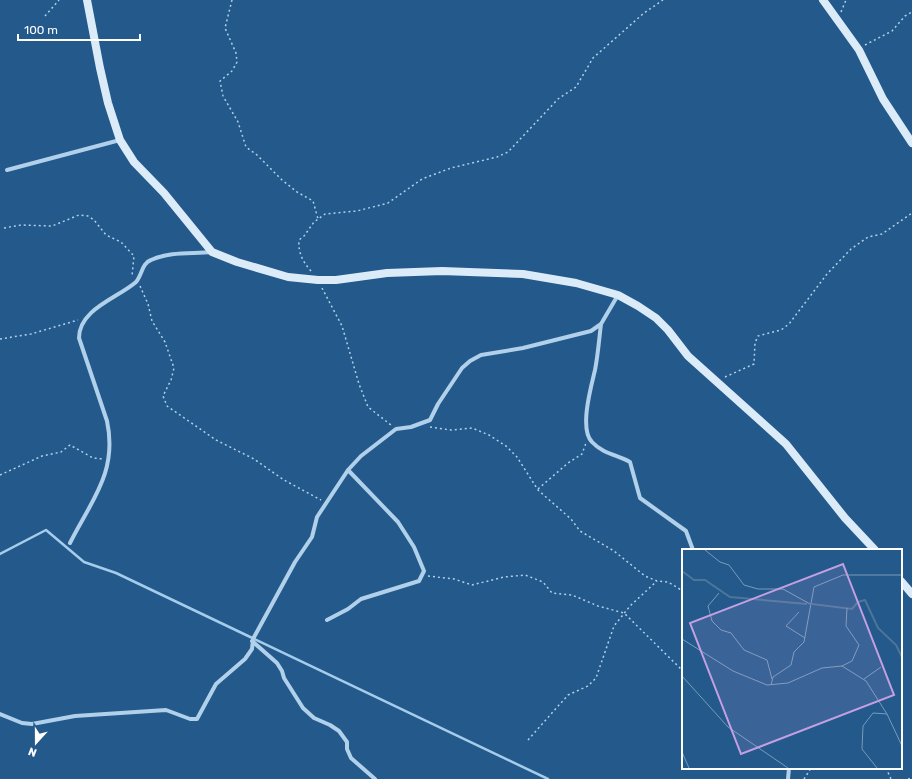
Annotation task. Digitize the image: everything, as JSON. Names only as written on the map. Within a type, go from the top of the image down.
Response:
[{"type":"street","points":[[87,0],[100,68],[112,118],[120,140],[134,162],[164,193],[212,252]]},
{"type":"street","points":[[823,0],[839,19],[859,50],[883,99],[912,143]]},
{"type":"street","points":[[7,170],[120,140]]},
{"type":"street","points":[[70,543],[103,481],[109,459],[110,434],[79,338],[79,333],[89,316],[136,281],[146,264],[158,257],[168,254],[212,252],[237,262],[288,277],[318,280],[387,273],[468,272],[523,274],[592,286],[618,295],[656,318],[668,330],[688,356],[786,444],[845,518],[874,549]]},
{"type":"street","points":[[0,714],[22,723],[32,724],[75,716],[166,710],[190,719],[198,719],[216,684],[245,658],[252,649],[252,641],[295,562],[312,537],[317,517],[348,470],[361,456],[396,429],[430,420],[438,404],[462,368],[470,361],[481,356],[583,334],[595,330],[601,324],[618,295]]},
{"type":"street","points":[[601,324],[595,370],[589,394],[587,436],[592,443],[607,453],[630,462],[640,498],[686,531],[693,549]]},
{"type":"street","points":[[327,620],[348,609],[360,599],[419,581],[423,575],[424,569],[414,546],[398,522],[348,470]]},
{"type":"street","points":[[902,582],[912,594]]},
{"type":"street","points":[[252,641],[277,663],[284,678],[303,708],[314,718],[339,731],[347,742],[347,749],[351,758],[375,779]]},
{"type":"street","points":[[788,779],[789,769]]},
{"type":"path","points":[[45,16],[59,0]]},
{"type":"path","points":[[232,0],[225,28],[236,53],[237,62],[232,71],[220,81],[223,96],[238,122],[246,147],[257,155],[282,180],[297,192],[313,201],[318,219]]},
{"type":"path","points":[[396,429],[368,407],[359,384],[342,326],[318,280],[303,260],[299,247],[299,240],[304,236],[314,222],[325,214],[357,211],[388,203],[422,179],[434,174],[477,163],[508,152],[558,99],[576,87],[593,58],[644,13],[663,0]]},
{"type":"path","points":[[839,19],[846,0]]},
{"type":"path","points":[[859,50],[874,39],[892,31],[905,16],[912,12]]},
{"type":"path","points":[[716,381],[754,364],[755,343],[758,336],[776,332],[789,324],[827,274],[851,249],[868,237],[882,234],[912,214]]},
{"type":"path","points":[[4,228],[21,225],[52,226],[79,215],[88,216],[94,220],[106,235],[121,242],[134,256],[129,286]]},
{"type":"path","points":[[136,281],[144,294],[152,321],[165,342],[174,368],[172,380],[163,396],[167,406],[216,440],[254,459],[284,480],[327,503]]},
{"type":"path","points":[[0,338],[31,334],[89,316]]},
{"type":"path","points":[[422,423],[439,429],[472,428],[490,435],[506,446],[517,457],[538,490],[571,519],[580,531],[614,551],[637,571],[657,581],[668,582],[682,591]]},
{"type":"path","points":[[538,490],[568,463],[582,454],[587,436]]},
{"type":"path","points":[[0,475],[42,456],[61,452],[70,444],[93,458],[109,459]]},
{"type":"path","points":[[423,575],[454,579],[472,585],[504,577],[525,575],[543,582],[552,593],[572,595],[604,608],[624,613],[682,670]]},
{"type":"path","points":[[528,740],[568,695],[588,686],[596,678],[614,626],[624,613],[657,581]]},
{"type":"path","points":[[804,779],[810,769]]},
{"type":"path","points":[[887,769],[892,779]]},
{"type":"path","points":[[908,779],[912,778]]},
{"type":"waterway","points":[[0,554],[46,530],[84,562],[116,573],[548,779]]}]
